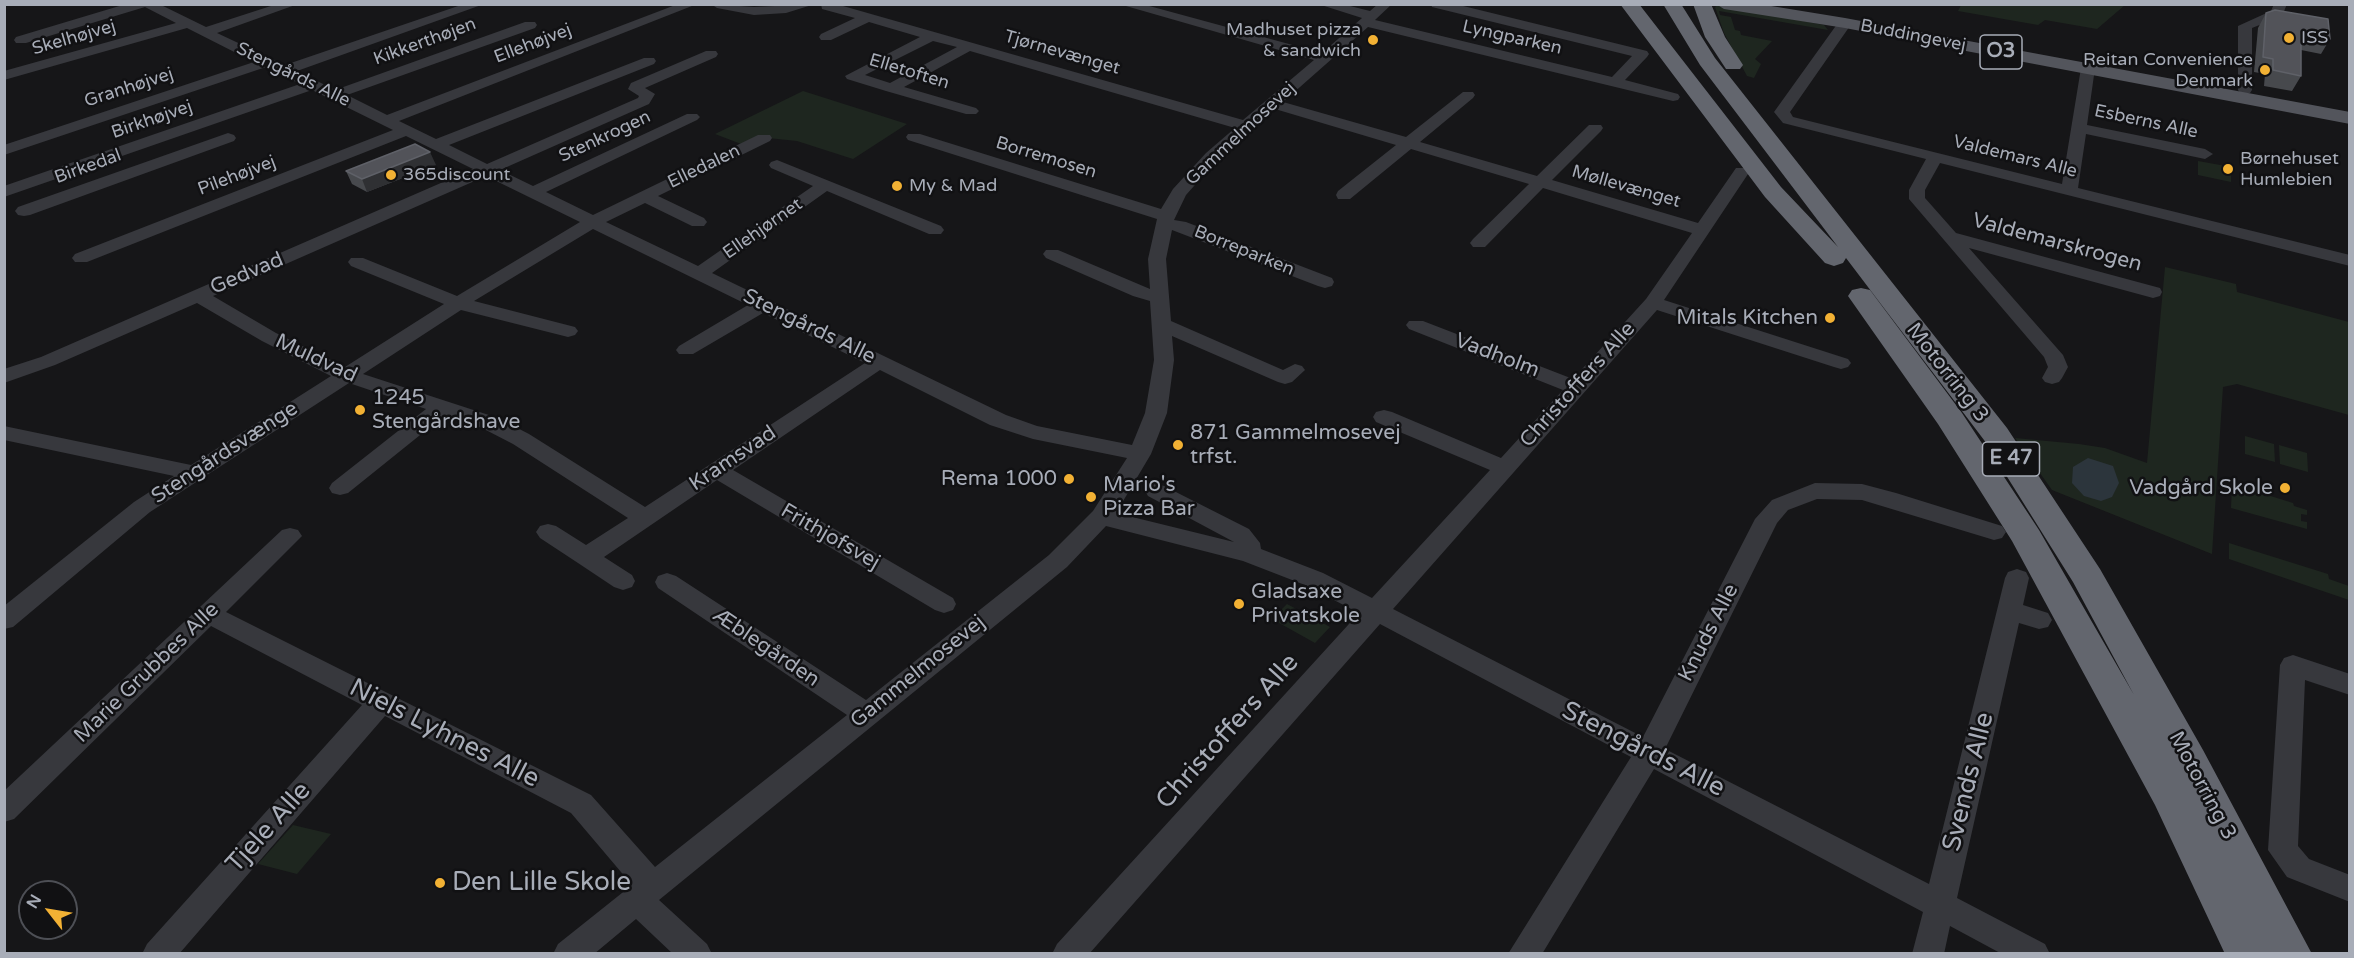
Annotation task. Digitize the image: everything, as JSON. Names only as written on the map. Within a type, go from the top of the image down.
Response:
[{"type":"highway","points":[[1629,4],[1773,192],[1837,246]]},
{"type":"highway","name":"Motorring 3","points":[[1654,4],[1680,48],[1837,246],[1996,435],[2088,578],[2189,761],[2290,954]]},
{"type":"highway","name":"Motorring 3","points":[[1672,4],[1707,61],[1837,246],[2027,538],[2165,786],[2248,954]]},
{"type":"highway","points":[[1702,4],[1715,37],[1814,182],[1837,246]]},
{"type":"main road","name":"Buddingevej","points":[[1724,4],[1848,17],[2349,109]]},
{"type":"main road","name":"Buddingevej","points":[[1785,4],[2088,68],[2349,117]]},
{"type":"street","points":[[21,40],[142,4]]},
{"type":"street","name":"Stengårds Alle","points":[[148,4],[998,420],[1033,432],[1140,454]]},
{"type":"street","points":[[205,32],[292,4]]},
{"type":"street","points":[[283,70],[478,4]]},
{"type":"street","name":"Ellehøjvej","points":[[388,120],[691,4]]},
{"type":"street","points":[[717,4],[754,11],[786,9],[809,4]]},
{"type":"street","points":[[1125,4],[1324,58]]},
{"type":"street","name":"Lyngparken","points":[[1324,4],[1369,19],[1673,97]]},
{"type":"street","name":"Gammelmosevej","points":[[569,954],[1058,561],[1101,517],[1122,487],[1140,454],[1156,413],[1164,372],[1157,260],[1164,219],[1191,178],[1246,126],[1386,4]]},
{"type":"street","name":"Lyngparken","points":[[1437,4],[1642,54],[1615,82]]},
{"type":"street","points":[[2245,90],[2245,26],[2277,13],[2281,4]]},
{"type":"street","name":"Tjørnevænget","points":[[827,6],[1246,126]]},
{"type":"street","name":"Valdemars Alle","points":[[1848,17],[1782,112],[1782,115],[1793,122],[2349,261]]},
{"type":"street","points":[[826,37],[867,18]]},
{"type":"street","name":"Skelhøjvej","points":[[4,76],[188,24]]},
{"type":"street","name":"Kikkerthøjen","points":[[334,95],[530,25]]},
{"type":"street","points":[[808,32],[844,43]]},
{"type":"street","name":"Elletoften","points":[[932,36],[852,76],[971,111]]},
{"type":"street","points":[[891,88],[968,47]]},
{"type":"street","points":[[488,170],[644,101],[648,94],[635,89],[636,86],[711,54]]},
{"type":"street","points":[[438,144],[649,60]]},
{"type":"street","name":"Granhøjvej","points":[[4,150],[267,63]]},
{"type":"street","name":"Esberns Alle","points":[[2069,190],[2088,68]]},
{"type":"street","name":"Birkhøjvej","points":[[4,192],[312,85]]},
{"type":"street","points":[[1344,195],[1468,95]]},
{"type":"street","name":"Møllevænget","points":[[1272,103],[1702,230]]},
{"type":"street","name":"Stenkrogen","points":[[534,192],[692,117]]},
{"type":"street","name":"Møllevænget","points":[[1479,243],[1595,128]]},
{"type":"street","name":"Esberns Alle","points":[[2079,128],[2205,154]]},
{"type":"street","name":"Pilehøjvej","points":[[81,258],[408,130]]},
{"type":"street","name":"Borremosen","points":[[914,137],[1164,219]]},
{"type":"street","name":"Birkedal","points":[[24,211],[228,138]]},
{"type":"street","name":"Elledalen","points":[[594,221],[764,138]]},
{"type":"street","name":"Birkedal","points":[[139,145],[165,160]]},
{"type":"street","name":"Valdemarskrogen","points":[[1935,158],[1916,194],[1950,237],[2053,355],[2058,367],[2052,378]]},
{"type":"street","name":"Ellehjørnet","points":[[777,165],[935,230]]},
{"type":"street","name":"Gedvad","points":[[4,377],[23,368],[48,361],[488,170]]},
{"type":"street","name":"Christoffers Alle","points":[[1068,954],[1503,467],[1653,303],[1702,230],[1742,180]]},
{"type":"street","name":"Ellehjørnet","points":[[700,273],[825,185]]},
{"type":"street","name":"Elledalen","points":[[644,196],[698,222]]},
{"type":"street","name":"Borreparken","points":[[1164,219],[1324,282]]},
{"type":"street","name":"Stengårdsvænge","points":[[4,620],[126,519],[194,473],[458,303],[594,221]]},
{"type":"street","name":"Valdemarskrogen","points":[[1950,237],[2153,292]]},
{"type":"street","points":[[1052,254],[1140,292],[1159,297]]},
{"type":"street","points":[[357,262],[458,303],[568,332]]},
{"type":"street","name":"Muldvad","points":[[197,295],[269,337],[346,375],[490,423],[517,437],[645,518]]},
{"type":"street","name":"Christoffers Alle","points":[[1653,303],[1841,363]]},
{"type":"street","points":[[686,350],[764,304]]},
{"type":"street","points":[[1160,323],[1285,378],[1295,370]]},
{"type":"street","name":"Vadholm","points":[[1416,325],[1577,388]]},
{"type":"street","points":[[4,358],[12,365],[23,368]]},
{"type":"street","name":"Kramsvad","points":[[586,557],[879,362]]},
{"type":"street","points":[[340,488],[442,407]]},
{"type":"street","name":"Christoffers Alle","points":[[1384,417],[1503,467]]},
{"type":"street","points":[[4,433],[194,473]]},
{"type":"street","name":"Frithjofsvej","points":[[716,471],[944,604]]},
{"type":"street","points":[[1156,491],[1241,535],[1248,543],[1249,554]]},
{"type":"street","name":"Knuds Alle","points":[[1524,954],[1649,753],[1767,519],[1780,505],[1815,491],[1862,492],[1994,532]]},
{"type":"street","name":"Stengårds Alle","points":[[1101,517],[1249,554],[1314,579],[2034,954]]},
{"type":"street","points":[[548,532],[622,580]]},
{"type":"street","name":"Marie Grubbes Alle","points":[[4,810],[290,536]]},
{"type":"street","name":"Svends Alle","points":[[1928,954],[2017,578]]},
{"type":"street","name":"Æblegården","points":[[667,582],[866,714]]},
{"type":"street","points":[[2010,610],[2039,620]]},
{"type":"street","name":"Niels Lyhnes Alle","points":[[209,614],[581,804],[645,893],[696,954]]},
{"type":"street","points":[[2349,685],[2293,665],[2283,850],[2298,868],[2349,890]]},
{"type":"street","name":"Tjele Alle","points":[[158,954],[381,702]]},
{"type":"shaded area","points":[[2125,4],[2097,29],[2045,20],[2038,25],[1958,11],[1961,5]]},
{"type":"shaded area","points":[[1718,5],[1824,25],[1828,30],[1719,11],[1720,15],[1731,17],[1735,30],[1740,31],[1741,35],[1772,41],[1755,59],[1761,64],[1754,78],[1747,76],[1724,33],[1715,7]]},
{"type":"shaded area","points":[[803,91],[907,124],[853,159],[797,141],[768,138],[749,147],[715,134]]},
{"type":"shaded area","points":[[2198,161],[2231,167],[2231,182],[2198,175]]},
{"type":"shaded area","points":[[2165,267],[2236,284],[2237,292],[2349,322],[2349,415],[2237,384],[2223,387],[2212,554],[2052,490],[2015,438],[2105,448],[2147,463]]},
{"type":"shaded area","points":[[2245,436],[2274,444],[2275,462],[2245,454]]},
{"type":"shaded area","points":[[2279,445],[2307,453],[2308,472],[2280,464]]},
{"type":"shaded area","points":[[2088,458],[2113,466],[2119,483],[2112,497],[2101,501],[2084,496],[2072,483],[2073,467]]},
{"type":"shaded area","points":[[2232,484],[2293,503],[2294,506],[2307,510],[2307,515],[2301,514],[2301,521],[2307,522],[2307,529],[2231,508]]},
{"type":"shaded area","points":[[2229,543],[2328,574],[2329,579],[2349,586],[2349,600],[2229,559]]},
{"type":"shaded area","points":[[1287,604],[1330,627],[1315,643],[1272,619]]},
{"type":"shaded area","points":[[293,825],[331,834],[297,874],[258,864]]},
{"type":"building","points":[[2275,10],[2328,19],[2330,39],[2301,34],[2301,76],[2273,70],[2273,59],[2263,57],[2266,13]]},
{"type":"building","points":[[415,144],[430,152],[362,179],[346,171]]},
{"type":"place","name":"ISS","points":[[2289,38]]},
{"type":"place","name":"Madhuset pizza & sandwich","points":[[1373,40]]},
{"type":"place","name":"Reitan Convenience Denmark","points":[[2265,70]]},
{"type":"place","name":"Børnehuset Humlebien","points":[[2228,169]]},
{"type":"place","name":"365discount","points":[[391,175]]},
{"type":"place","name":"My & Mad","points":[[897,186]]},
{"type":"place","name":"Mitals Kitchen","points":[[1830,318]]},
{"type":"place","name":"1245 Stengårdshave","points":[[360,410]]},
{"type":"place","name":"871 Gammelmosevej trfst.","points":[[1178,445]]},
{"type":"place","name":"Rema 1000","points":[[1069,479]]},
{"type":"place","name":"Vadgård Skole","points":[[2285,488]]},
{"type":"place","name":"Mario's Pizza Bar","points":[[1091,497]]},
{"type":"place","name":"Gladsaxe Privatskole","points":[[1239,604]]},
{"type":"place","name":"Den Lille Skole","points":[[440,883]]}]
